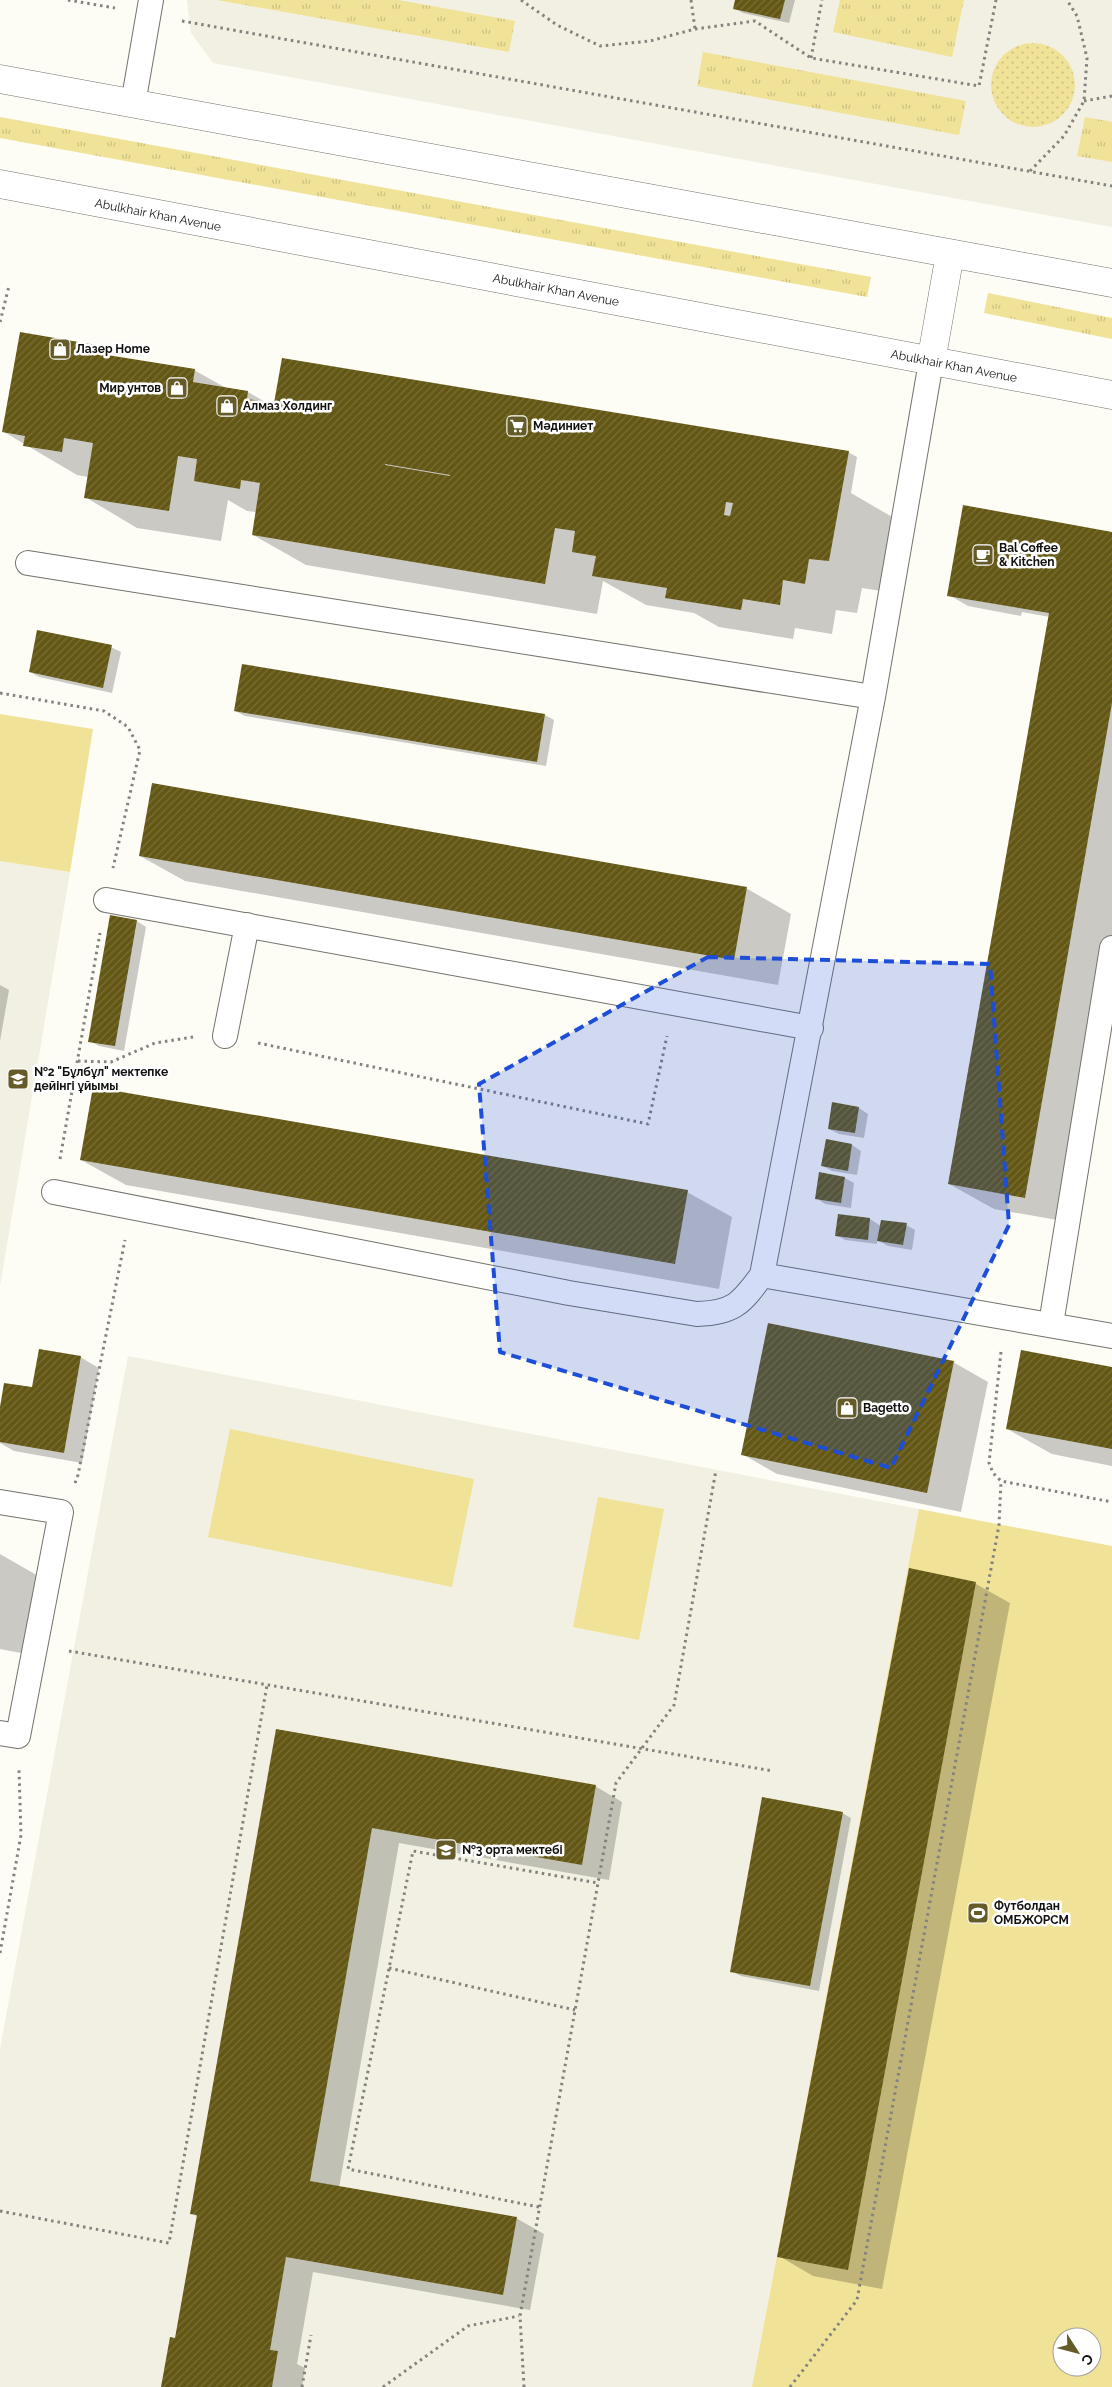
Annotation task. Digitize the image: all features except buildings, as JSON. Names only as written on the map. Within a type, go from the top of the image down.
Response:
[{"type":"main road","points":[[0,79],[1112,283]]},
{"type":"main road","name":"Abulkhair Khan Avenue","points":[[0,184],[1112,395]]},
{"type":"main road","points":[[931,362],[950,254]]},
{"type":"lane","points":[[133,104],[150,7]]},
{"type":"lane","points":[[54,1192],[569,1293],[697,1314],[718,1313],[737,1305],[762,1275],[873,697],[931,362]]},
{"type":"lane","points":[[28,563],[873,697]]},
{"type":"lane","points":[[106,900],[810,1028]]},
{"type":"lane","points":[[224,1036],[247,925]]},
{"type":"lane","points":[[1051,1324],[1112,948]]},
{"type":"lane","points":[[762,1275],[1112,1336]]},
{"type":"lane","points":[[0,1502],[61,1512],[35,1645],[9,1735]]},
{"type":"path","points":[[68,0],[150,7],[1112,186]]},
{"type":"path","points":[[521,0],[557,25],[600,46],[650,41],[695,29],[755,21],[811,58],[979,86],[996,0]]},
{"type":"path","points":[[690,0],[695,29]]},
{"type":"path","points":[[811,58],[822,0]]},
{"type":"path","points":[[1030,171],[1064,136],[1084,101],[1087,58],[1077,16],[1066,0]]},
{"type":"path","points":[[1084,101],[1112,96]]},
{"type":"path","points":[[0,322],[9,286]]},
{"type":"path","points":[[78,1061],[110,1062],[155,1043],[198,1037],[224,1036],[648,1124],[674,1003]]},
{"type":"path","points":[[61,1512],[78,1475],[131,1207]]},
{"type":"path","points":[[1005,1316],[989,1463],[992,1474],[1001,1481],[1112,1502]]},
{"type":"path","points":[[524,2387],[520,2316],[616,1783],[674,1705],[716,1470]]},
{"type":"path","points":[[790,2387],[857,2300],[999,1525],[1001,1481]]},
{"type":"path","points":[[35,1645],[773,1771]]},
{"type":"path","points":[[0,2211],[169,2243],[267,1685]]},
{"type":"path","points":[[0,1953],[21,1835],[9,1735]]},
{"type":"path","points":[[539,2207],[348,2169],[413,1851],[598,1883]]},
{"type":"path","points":[[389,1968],[576,2010]]},
{"type":"path","points":[[383,2387],[468,2326],[520,2316]]},
{"type":"path","points":[[302,2387],[311,2335]]},
{"type":"highlighted area","points":[[708,957],[990,964],[1009,1225],[891,1468],[500,1352],[479,1084]]},
{"type":"shaded area","points":[[187,0],[1112,0],[1112,227],[213,63],[191,33]]},
{"type":"shaded area","name":"№2 \"Бұлбұл\" мектепке дейінгі ұйымы","points":[[0,861],[70,872],[0,1286]]},
{"type":"shaded area","name":"№3 орта мектебі","points":[[128,1356],[919,1509],[752,2387],[0,2387],[0,2049]]},
{"type":"green space","points":[[217,0],[398,0],[515,21],[509,52]]},
{"type":"green space","points":[[840,0],[964,0],[952,57],[833,32]]},
{"type":"green space","points":[[1033,43],[1049,46],[1063,55],[1072,69],[1075,85],[1072,101],[1063,115],[1049,124],[1033,127],[1017,124],[1003,115],[994,101],[991,85],[994,69],[1003,55],[1017,46]]},
{"type":"green space","points":[[703,52],[966,101],[959,135],[697,86]]},
{"type":"green space","points":[[0,117],[871,277],[867,297],[0,138]]},
{"type":"green space","points":[[1085,117],[1112,122],[1112,162],[1077,156]]},
{"type":"green space","points":[[988,293],[1112,318],[1112,339],[984,313]]},
{"type":"green space","points":[[0,714],[93,729],[70,872],[0,861]]},
{"type":"green space","points":[[230,1429],[474,1479],[452,1587],[208,1537]]},
{"type":"green space","points":[[598,1497],[664,1509],[639,1640],[573,1627]]},
{"type":"green space","name":"Футболдан ОМБЖОРСМ","points":[[919,1509],[1112,1546],[1112,2387],[752,2387]]},
{"type":"place","name":"Лазер Home","points":[[60,349]]},
{"type":"place","name":"Мир унтов","points":[[177,388]]},
{"type":"place","name":"Алмаз Холдинг","points":[[227,406]]},
{"type":"place","name":"Мәдиниет","points":[[517,426]]},
{"type":"place","name":"Bal Coffee & Kitchen","points":[[983,555]]},
{"type":"place","name":"№2 \"Бұлбұл\" мектепке дейінгі ұйымы","points":[[18,1079]]},
{"type":"place","name":"Bagetto","points":[[847,1408]]},
{"type":"place","name":"№3 орта мектебі","points":[[446,1850]]},
{"type":"place","name":"Футболдан ОМБЖОРСМ","points":[[978,1913]]}]
